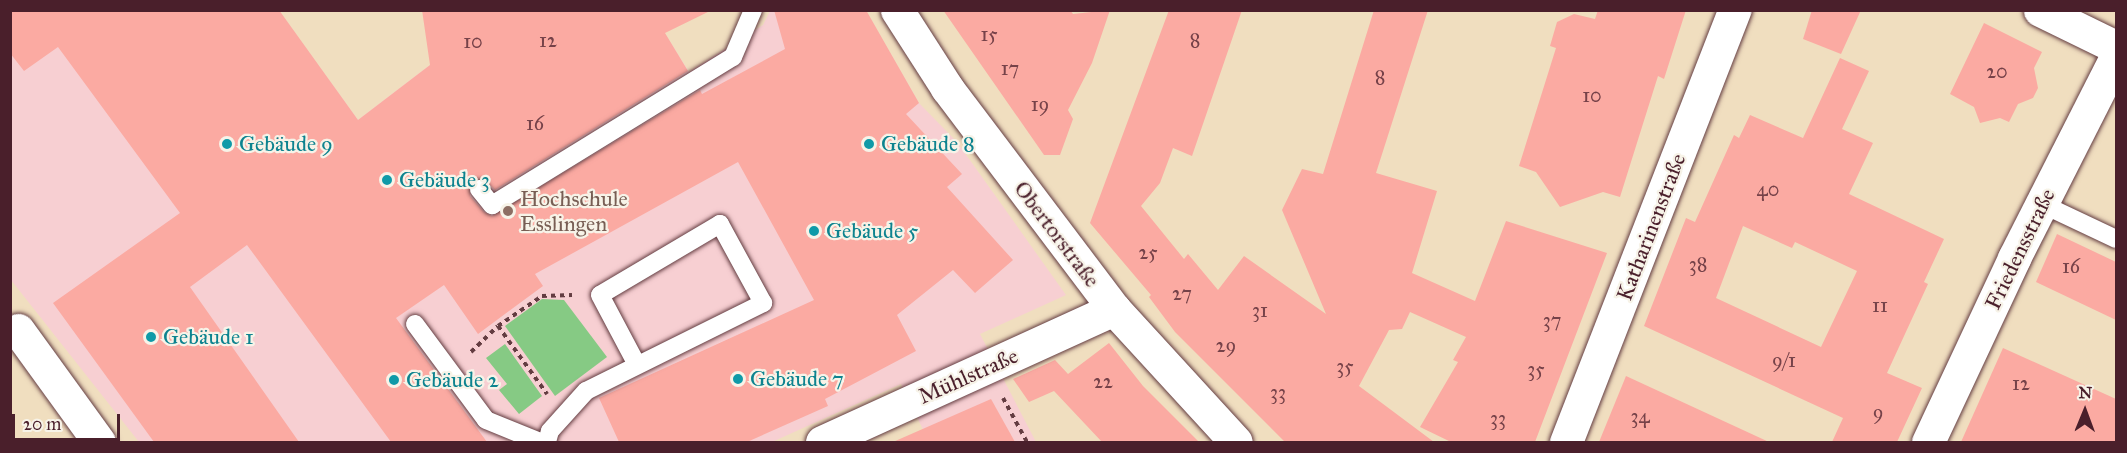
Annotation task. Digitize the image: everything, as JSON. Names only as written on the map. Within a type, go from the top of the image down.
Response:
[{"type":"street","name":"Obertorstraße","points":[[897,10],[947,88],[1114,309],[1236,442]]},
{"type":"street","name":"Katharinenstraße","points":[[1566,442],[1734,10]]},
{"type":"street","points":[[2040,10],[2116,47]]},
{"type":"street","name":"Friedensstraße","points":[[1928,442],[2042,204],[2116,57]]},
{"type":"street","name":"Mühlstraße","points":[[822,442],[1114,309]]},
{"type":"street","points":[[18,330],[99,442]]},
{"type":"lane","points":[[479,189],[492,205],[733,57],[753,10]]},
{"type":"lane","points":[[2042,204],[2116,239]]},
{"type":"lane","points":[[415,324],[486,420],[546,439],[578,396],[636,363],[763,303],[720,224],[600,295],[636,363]]},
{"type":"path","points":[[477,347],[498,326],[542,296],[600,295]]},
{"type":"path","points":[[498,326],[549,397],[534,408],[546,439]]},
{"type":"path","points":[[987,368],[1027,442]]},
{"type":"shaded area","name":"Hochschule Esslingen","points":[[10,11],[279,11],[358,120],[430,65],[442,82],[651,11],[689,72],[763,25],[770,11],[866,11],[919,103],[957,142],[1066,295],[980,334],[1036,442],[929,442],[901,384],[772,442],[139,442],[11,280]]},
{"type":"green space","points":[[542,299],[564,300],[607,357],[555,396],[505,326]]},
{"type":"green space","points":[[505,344],[542,396],[519,414],[499,390],[507,384],[486,358]]},
{"type":"building","name":"Hochschule Esslingen","points":[[10,10],[279,10],[358,120],[430,65],[422,10],[712,10],[665,33],[688,71],[495,190],[484,179],[471,181],[470,196],[484,212],[492,216],[700,90],[702,94],[785,49],[774,10],[866,10],[919,103],[906,114],[962,174],[947,187],[1013,260],[975,293],[953,270],[897,315],[916,351],[825,399],[828,406],[747,442],[619,442],[599,398],[814,300],[738,162],[535,274],[543,286],[478,334],[444,285],[396,318],[487,442],[391,442],[247,245],[190,287],[299,442],[154,442],[53,303],[180,213],[58,47],[24,71],[10,53]]},
{"type":"building","points":[[943,10],[1070,10],[1073,14],[1110,10],[1092,63],[1068,110],[1073,119],[1060,155],[1044,155]]},
{"type":"building","points":[[1169,10],[1242,10],[1192,156],[1173,148],[1160,183],[1141,206],[1184,259],[1188,254],[1218,290],[1244,256],[1326,314],[1282,210],[1302,169],[1323,174],[1374,10],[1428,10],[1376,173],[1437,191],[1412,273],[1475,301],[1506,221],[1607,253],[1535,442],[1451,442],[1420,427],[1458,362],[1453,360],[1466,337],[1410,312],[1402,329],[1389,330],[1359,386],[1434,442],[1285,442],[1175,332],[1149,297],[1151,295],[1090,223]]},
{"type":"building","points":[[1598,10],[1686,10],[1664,79],[1658,76],[1620,197],[1603,192],[1560,207],[1536,172],[1519,166],[1556,48],[1550,46],[1557,22],[1574,14],[1595,19]]},
{"type":"building","points":[[1812,10],[1861,10],[1841,54],[1803,39]]},
{"type":"building","points":[[1984,23],[2042,52],[2034,68],[2038,88],[2033,98],[2018,104],[2009,122],[2000,118],[1980,123],[1974,107],[1950,94]]},
{"type":"building","points":[[1840,58],[1869,71],[1842,129],[1873,143],[1849,194],[1944,239],[1924,282],[1928,284],[1887,373],[1922,388],[1897,442],[1832,442],[1843,418],[1644,326],[1686,218],[1695,222],[1734,135],[1739,138],[1750,115],[1803,138]],"holes":[[[1743,226],[1792,248],[1795,242],[1857,271],[1821,347],[1716,298]]]},
{"type":"building","points":[[2057,234],[2116,262],[2116,320],[2036,282]]},
{"type":"building","points":[[1109,343],[1143,386],[1199,442],[1102,442],[1054,391],[1029,402],[1013,379],[1055,360],[1068,374]]},
{"type":"building","points":[[2003,348],[2116,399],[2116,442],[1961,442]]},
{"type":"building","points":[[1626,376],[1769,442],[1599,442]]},
{"type":"building","points":[[991,399],[1015,442],[893,442]]},
{"type":"place","name":"Gebäude 9","points":[[227,144]]},
{"type":"place","name":"Gebäude 8","points":[[869,144]]},
{"type":"place","name":"Gebäude 3","points":[[387,180]]},
{"type":"place","name":"Hochschule Esslingen","points":[[508,211]]},
{"type":"place","name":"Gebäude 5","points":[[814,231]]},
{"type":"place","name":"Gebäude 1","points":[[151,337]]},
{"type":"place","name":"Gebäude 7","points":[[738,379]]},
{"type":"place","name":"Gebäude 2","points":[[394,380]]}]
